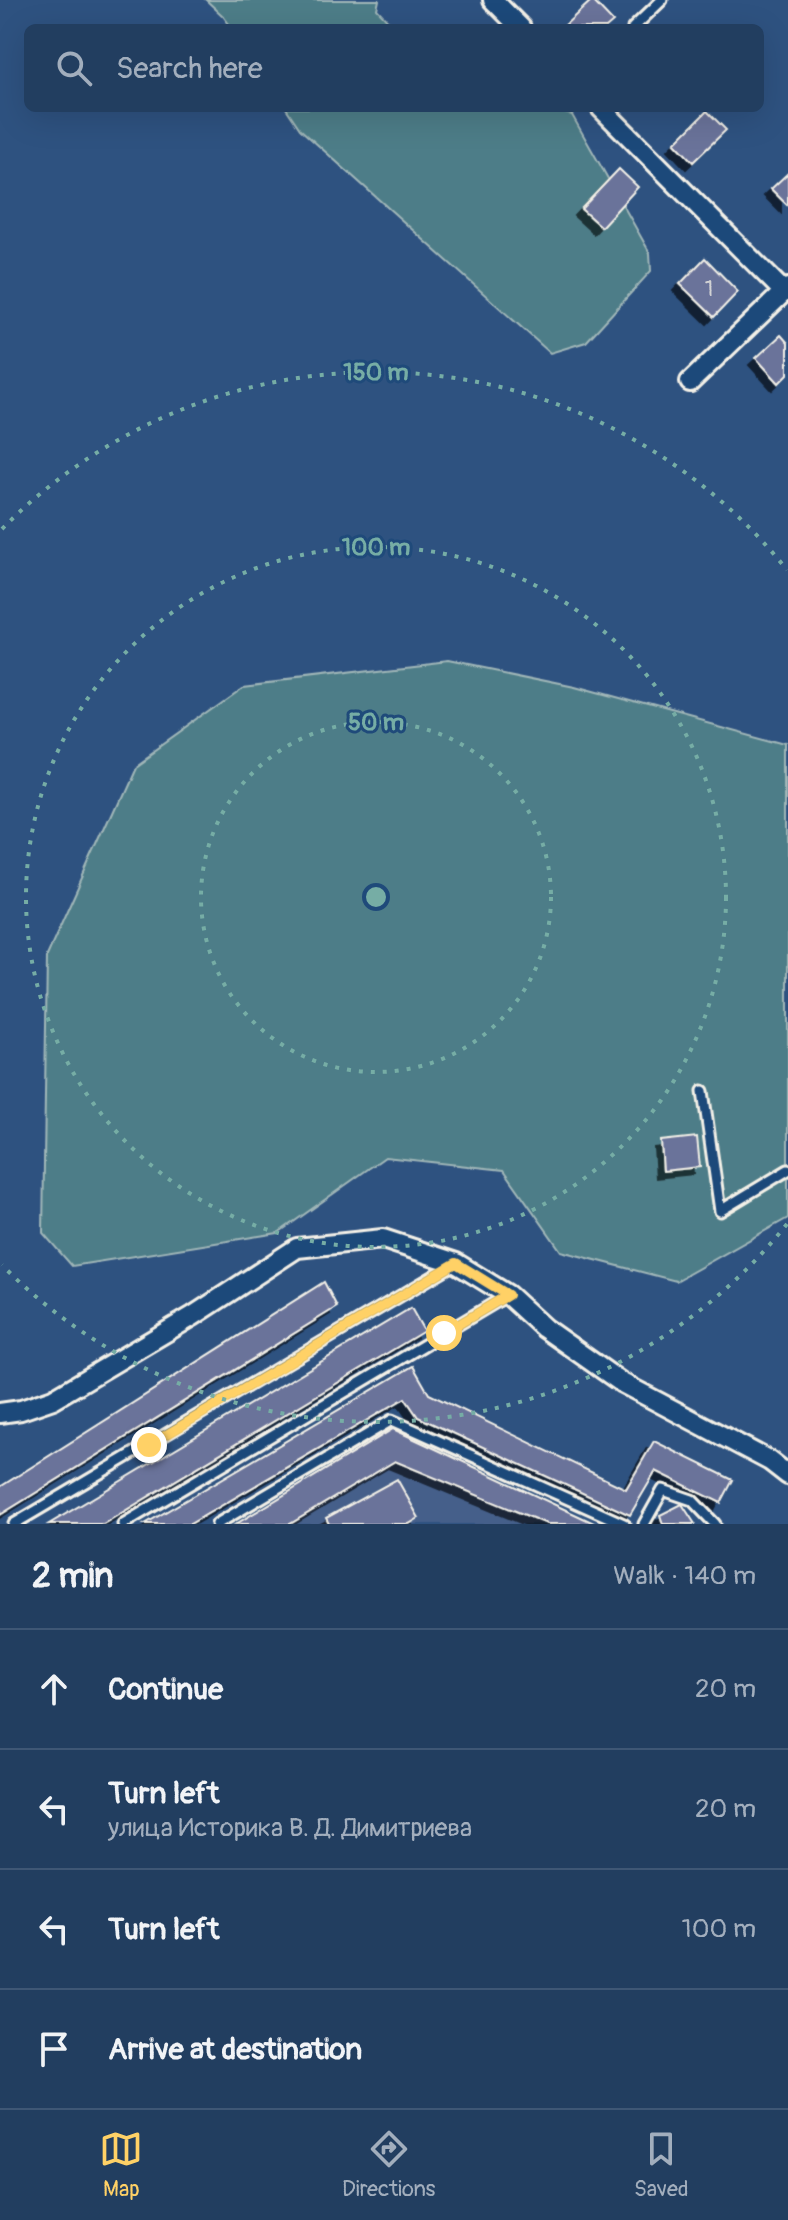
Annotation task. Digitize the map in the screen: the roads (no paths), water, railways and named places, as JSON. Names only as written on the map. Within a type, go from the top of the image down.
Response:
[{"type":"street","points":[[493,0],[517,24]]},
{"type":"street","points":[[605,112],[787,292],[690,382]]},
{"type":"street","points":[[0,1413],[21,1410],[53,1399],[193,1316],[297,1248],[383,1239],[456,1263],[508,1295],[544,1328],[622,1383],[770,1461],[788,1475]]},
{"type":"lane","points":[[637,24],[662,0]]},
{"type":"lane","points":[[703,1091],[720,1211],[788,1170]]},
{"type":"lane","points":[[14,1524],[456,1263]]},
{"type":"lane","points":[[123,1524],[508,1295]]},
{"type":"lane","points":[[217,1524],[392,1420],[624,1524]]},
{"type":"lane","points":[[644,1524],[663,1490],[692,1500],[715,1524]]}]
